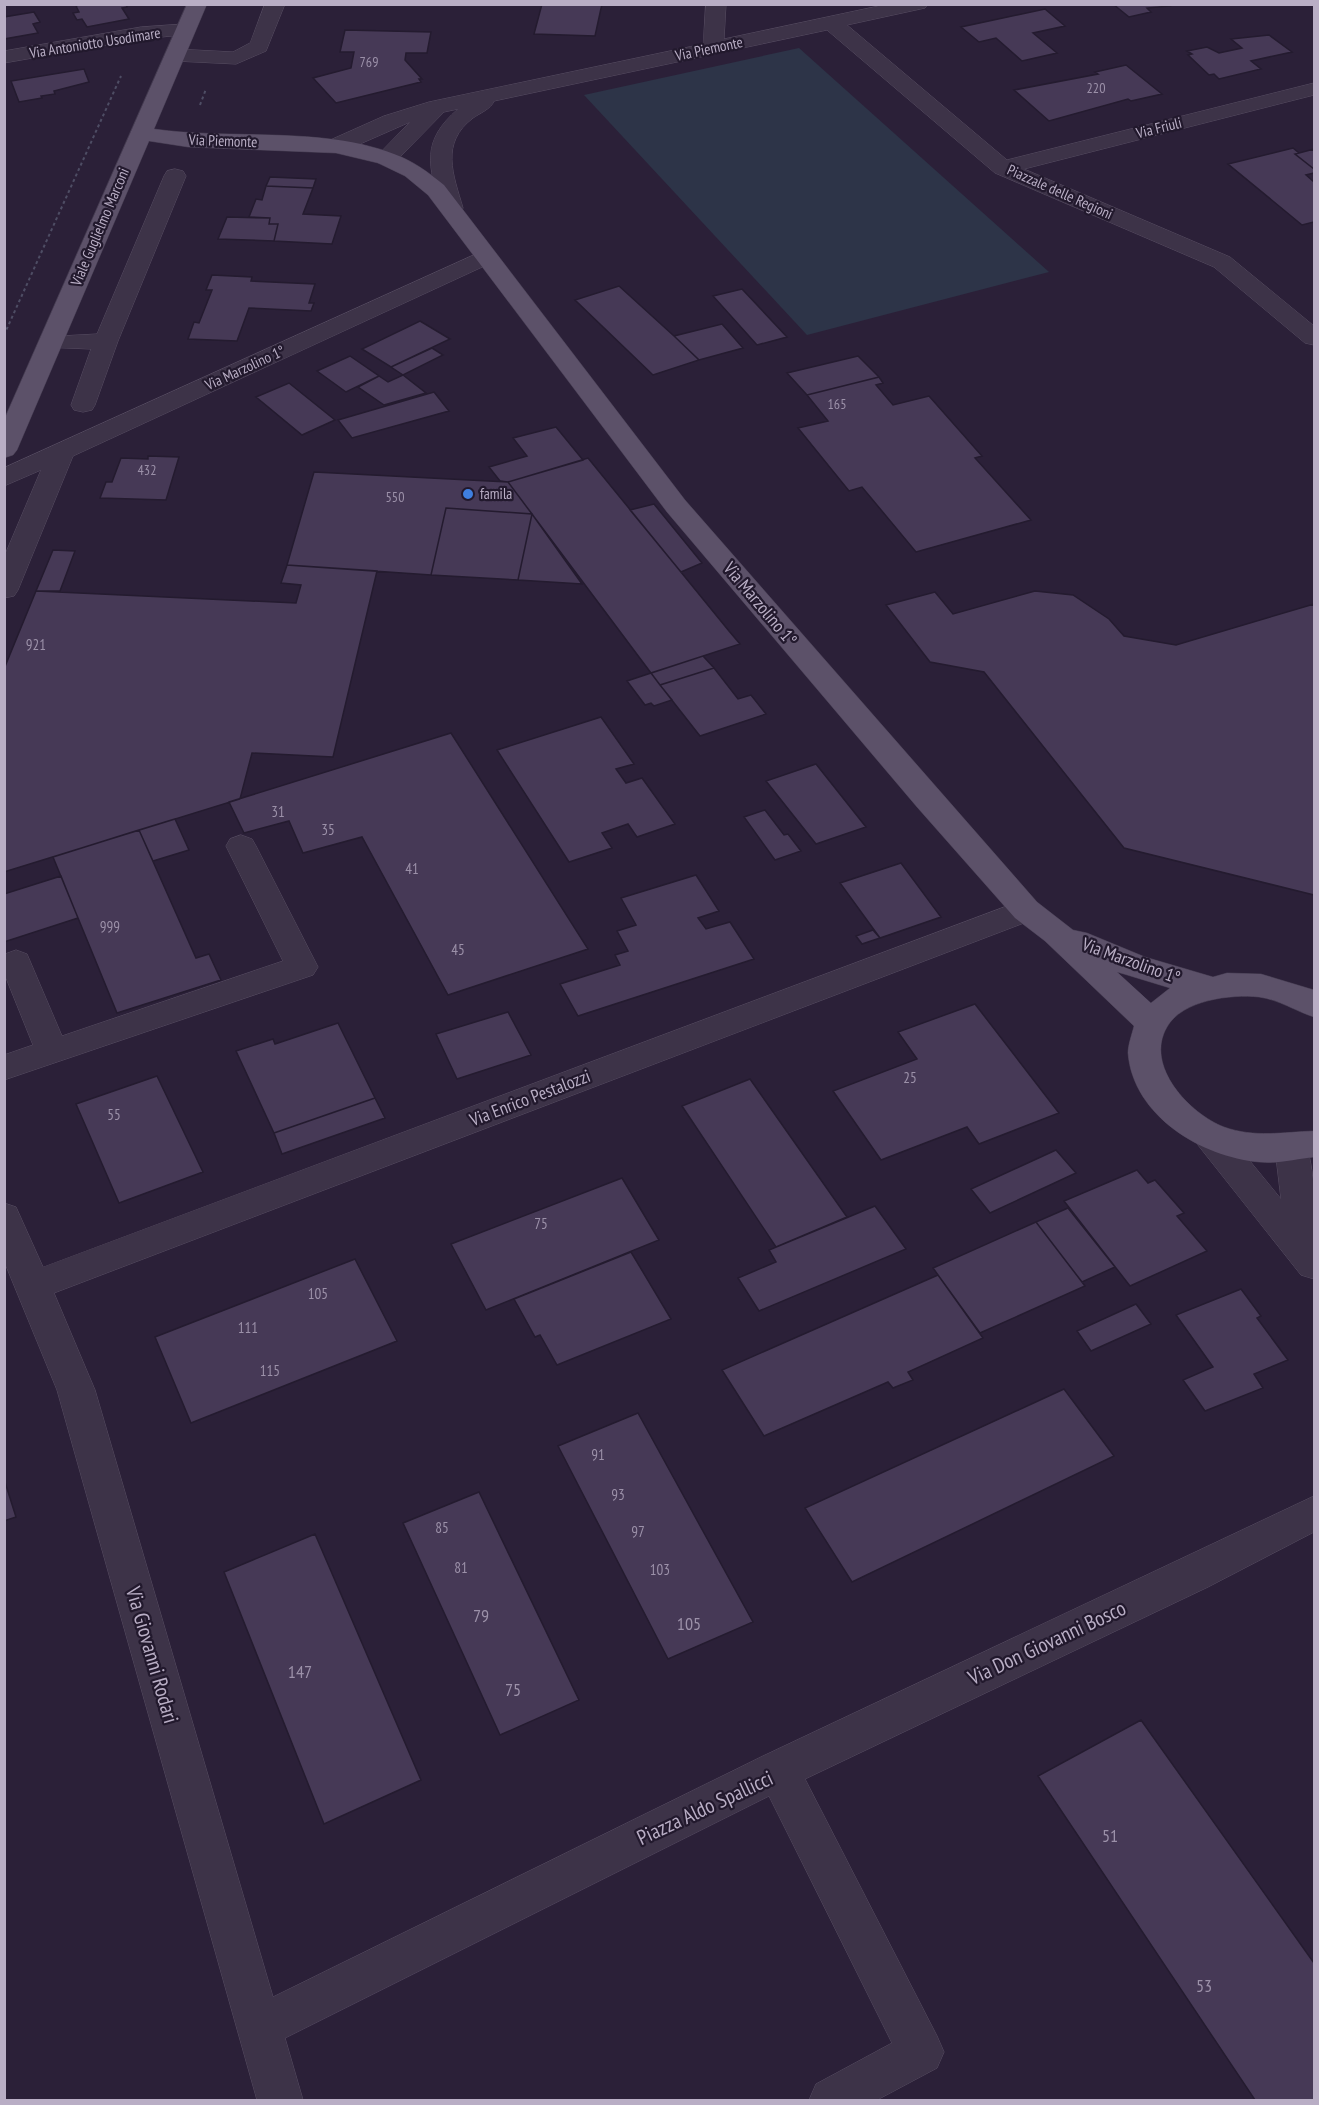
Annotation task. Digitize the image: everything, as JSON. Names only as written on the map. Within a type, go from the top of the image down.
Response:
[{"type":"main road","name":"Viale Guglielmo Marconi","points":[[7,441],[196,4]]},
{"type":"main road","name":"Via Piemonte","points":[[140,133],[188,140],[307,144]]},
{"type":"main road","name":"Via Marzolino 1°","points":[[307,144],[336,146],[386,158],[413,171],[436,190],[452,208],[485,257],[676,506],[913,783],[1026,910],[1056,933],[1152,1023]]},
{"type":"main road","name":"Via Marzolino 1°","points":[[1056,933],[1135,966],[1207,987]]},
{"type":"main road","points":[[1303,1147],[1264,1150],[1236,1145],[1209,1136],[1180,1119],[1159,1096],[1147,1071],[1144,1046],[1152,1023],[1165,1007],[1184,995],[1207,987],[1241,984],[1277,989],[1314,1005]]},
{"type":"street","points":[[175,55],[236,58],[259,47],[275,4]]},
{"type":"street","points":[[713,47],[716,4]]},
{"type":"street","name":"Via Piemonte","points":[[336,146],[392,121],[437,107],[918,4]]},
{"type":"street","name":"Piazzale delle Regioni","points":[[833,24],[1003,168],[1222,262],[1314,338]]},
{"type":"street","name":"Via Antoniotto Usodimare","points":[[4,57],[141,33],[185,30]]},
{"type":"street","name":"Via Friuli","points":[[1003,168],[1314,89]]},
{"type":"street","points":[[452,208],[441,174],[440,150],[447,131],[464,114],[499,94]]},
{"type":"street","points":[[386,158],[437,107]]},
{"type":"street","points":[[83,405],[106,341],[176,176]]},
{"type":"street","name":"Via Marzolino 1°","points":[[4,478],[485,257]]},
{"type":"street","points":[[51,342],[106,341]]},
{"type":"street","points":[[4,590],[62,452]]},
{"type":"street","points":[[4,1068],[302,967],[241,846]]},
{"type":"street","name":"Via Enrico Pestalozzi","points":[[33,1286],[1026,910]]},
{"type":"street","points":[[16,962],[52,1052]]},
{"type":"street","points":[[1209,1136],[1310,1259]]},
{"type":"street","points":[[1303,1147],[1310,1259]]},
{"type":"street","name":"Via Giovanni Rodari","points":[[4,1217],[75,1390],[280,2100]]},
{"type":"street","name":"Via Don Giovanni Bosco","points":[[778,1770],[1194,1574],[1314,1513]]},
{"type":"street","name":"Piazza Aldo Spallicci","points":[[259,2026],[778,1770],[921,2052],[832,2100]]},
{"type":"path","points":[[4,334],[141,33]]},
{"type":"shaded area","points":[[799,48],[1049,272],[807,335],[584,95]]},
{"type":"building","points":[[81,4],[126,4],[127,7],[122,8],[129,19],[87,27],[82,19],[77,20],[73,13],[79,12],[76,6]]},
{"type":"building","points":[[542,4],[602,4],[595,36],[534,34]]},
{"type":"building","points":[[1113,4],[1168,4],[1170,6],[1147,8],[1151,12],[1129,17]]},
{"type":"building","points":[[1045,9],[1065,26],[1033,33],[1057,53],[1022,61],[996,38],[979,42],[961,27]]},
{"type":"building","points":[[34,12],[40,22],[33,24],[38,33],[4,39],[4,17]]},
{"type":"building","points":[[345,30],[431,32],[427,53],[406,53],[405,60],[422,79],[419,79],[421,82],[336,103],[313,78],[351,68],[354,52],[340,52]]},
{"type":"building","points":[[1269,35],[1292,52],[1251,61],[1261,69],[1219,79],[1214,74],[1209,75],[1188,55],[1192,54],[1187,51],[1207,47],[1219,53],[1242,48],[1231,39]]},
{"type":"building","points":[[1126,65],[1162,94],[1131,101],[1128,99],[1049,121],[1014,90],[1098,74],[1095,72]]},
{"type":"building","points":[[84,69],[89,82],[54,91],[55,94],[41,96],[42,98],[19,102],[11,81]]},
{"type":"building","points":[[1293,148],[1299,153],[1295,154],[1314,169],[1314,173],[1306,175],[1314,182],[1314,222],[1302,225],[1228,164]]},
{"type":"building","points":[[1314,149],[1314,169],[1295,154]]},
{"type":"building","points":[[270,177],[316,179],[313,188],[266,186]]},
{"type":"building","points":[[266,186],[313,188],[303,214],[341,216],[332,244],[274,241],[278,224],[269,224],[270,218],[249,217],[256,199],[262,200]]},
{"type":"building","points":[[227,217],[270,218],[269,224],[278,224],[274,241],[218,239]]},
{"type":"building","points":[[212,275],[252,277],[251,281],[315,284],[309,303],[314,303],[311,311],[249,308],[237,341],[188,339],[194,322],[199,323],[212,290],[206,290]]},
{"type":"building","points":[[619,286],[699,360],[653,375],[575,300]]},
{"type":"building","points":[[742,289],[787,337],[757,345],[713,296]]},
{"type":"building","points":[[420,321],[450,339],[391,367],[362,349]]},
{"type":"building","points":[[722,324],[743,348],[699,360],[674,336]]},
{"type":"building","points":[[432,348],[443,355],[403,375],[391,367]]},
{"type":"building","points":[[350,356],[379,376],[346,392],[317,371]]},
{"type":"building","points":[[858,356],[879,377],[807,395],[787,373]]},
{"type":"building","points":[[403,375],[426,393],[384,405],[358,387],[379,376],[388,382]]},
{"type":"building","points":[[879,377],[883,383],[876,385],[893,405],[929,396],[982,456],[975,458],[1031,520],[916,552],[862,487],[849,491],[798,428],[828,421],[807,395]]},
{"type":"building","points":[[289,383],[335,420],[302,435],[256,397]]},
{"type":"building","points":[[434,392],[449,411],[352,438],[338,420]]},
{"type":"building","points":[[556,427],[583,460],[508,482],[500,481],[489,467],[527,456],[513,438]]},
{"type":"building","points":[[148,456],[179,457],[166,500],[100,498],[106,482],[112,482],[121,458],[148,459]]},
{"type":"building","points":[[588,458],[740,644],[651,673],[508,482]]},
{"type":"building","points":[[314,472],[508,482],[532,514],[446,508],[431,575],[287,565]]},
{"type":"building","points":[[654,504],[702,563],[681,572],[630,510]]},
{"type":"building","points":[[446,508],[532,514],[518,580],[431,575]]},
{"type":"building","points":[[532,514],[582,584],[518,580]]},
{"type":"building","points":[[53,550],[75,551],[60,591],[36,591]]},
{"type":"building","points":[[287,565],[377,571],[333,757],[252,753],[240,799],[4,872],[4,669],[36,591],[296,603],[301,585],[281,583]]},
{"type":"building","points":[[1035,591],[1073,595],[1109,619],[1124,636],[1176,645],[1314,604],[1314,895],[1124,848],[984,672],[930,662],[886,605],[935,592],[953,614]]},
{"type":"building","points":[[703,656],[714,668],[660,685],[651,673]]},
{"type":"building","points":[[714,668],[738,699],[751,695],[766,714],[700,736],[660,685]]},
{"type":"building","points":[[651,673],[672,700],[654,706],[651,703],[645,705],[627,681]]},
{"type":"building","points":[[601,717],[634,764],[616,769],[626,783],[642,778],[675,824],[637,837],[628,824],[602,833],[612,848],[569,862],[497,750]]},
{"type":"building","points":[[451,733],[588,949],[448,995],[362,837],[303,853],[289,821],[244,833],[229,802]]},
{"type":"building","points":[[816,764],[866,827],[816,844],[766,781]]},
{"type":"building","points":[[765,810],[784,835],[788,834],[801,851],[775,860],[744,817]]},
{"type":"building","points":[[175,819],[189,850],[153,861],[139,830]]},
{"type":"building","points":[[139,830],[196,958],[209,954],[221,980],[117,1013],[53,857]]},
{"type":"building","points":[[901,863],[941,917],[880,938],[840,883]]},
{"type":"building","points":[[696,875],[719,911],[698,918],[706,929],[730,922],[754,959],[578,1016],[560,984],[620,965],[615,955],[628,951],[617,931],[636,925],[621,898]]},
{"type":"building","points":[[61,876],[78,918],[4,942],[4,894]]},
{"type":"building","points":[[873,930],[880,938],[862,944],[856,936]]},
{"type":"building","points":[[975,1004],[1059,1113],[979,1144],[967,1127],[881,1160],[833,1091],[917,1059],[898,1032]]},
{"type":"building","points":[[508,1012],[531,1055],[457,1079],[436,1034]]},
{"type":"building","points":[[338,1023],[375,1098],[274,1133],[236,1051],[273,1039],[275,1044]]},
{"type":"building","points":[[157,1076],[203,1172],[119,1203],[76,1104]]},
{"type":"building","points":[[750,1079],[847,1217],[776,1247],[682,1106]]},
{"type":"building","points":[[375,1098],[385,1118],[282,1154],[274,1133]]},
{"type":"building","points":[[1056,1150],[1076,1173],[990,1213],[971,1189]]},
{"type":"building","points":[[1137,1170],[1148,1183],[1155,1180],[1184,1213],[1177,1216],[1207,1251],[1130,1286],[1064,1201]]},
{"type":"building","points":[[622,1178],[659,1240],[486,1310],[451,1244]]},
{"type":"building","points":[[875,1206],[906,1249],[759,1311],[738,1278],[776,1262],[769,1250]]},
{"type":"building","points":[[1068,1208],[1115,1267],[1082,1282],[1036,1222]]},
{"type":"building","points":[[1036,1222],[1085,1286],[980,1333],[933,1268]]},
{"type":"building","points":[[631,1252],[671,1319],[557,1365],[540,1335],[535,1337],[514,1299]]},
{"type":"building","points":[[355,1259],[397,1341],[191,1423],[155,1337]]},
{"type":"building","points":[[938,1275],[983,1338],[908,1372],[913,1380],[893,1388],[888,1382],[764,1436],[722,1370]]},
{"type":"building","points":[[1241,1289],[1261,1316],[1257,1318],[1288,1360],[1254,1374],[1263,1388],[1205,1411],[1183,1380],[1213,1367],[1176,1315]]},
{"type":"building","points":[[1136,1304],[1151,1324],[1091,1351],[1077,1331]]},
{"type":"building","points":[[1064,1389],[1114,1456],[852,1582],[805,1508]]},
{"type":"building","points":[[638,1413],[753,1622],[668,1659],[558,1446]]},
{"type":"building","points":[[4,1479],[16,1517],[4,1521]]},
{"type":"building","points":[[479,1492],[579,1700],[500,1735],[403,1523]]},
{"type":"building","points":[[315,1534],[421,1780],[324,1824],[224,1572]]},
{"type":"building","points":[[1141,1720],[1314,1963],[1314,2100],[1255,2100],[1038,1776]]},
{"type":"place","name":"famila","points":[[468,494]]}]
